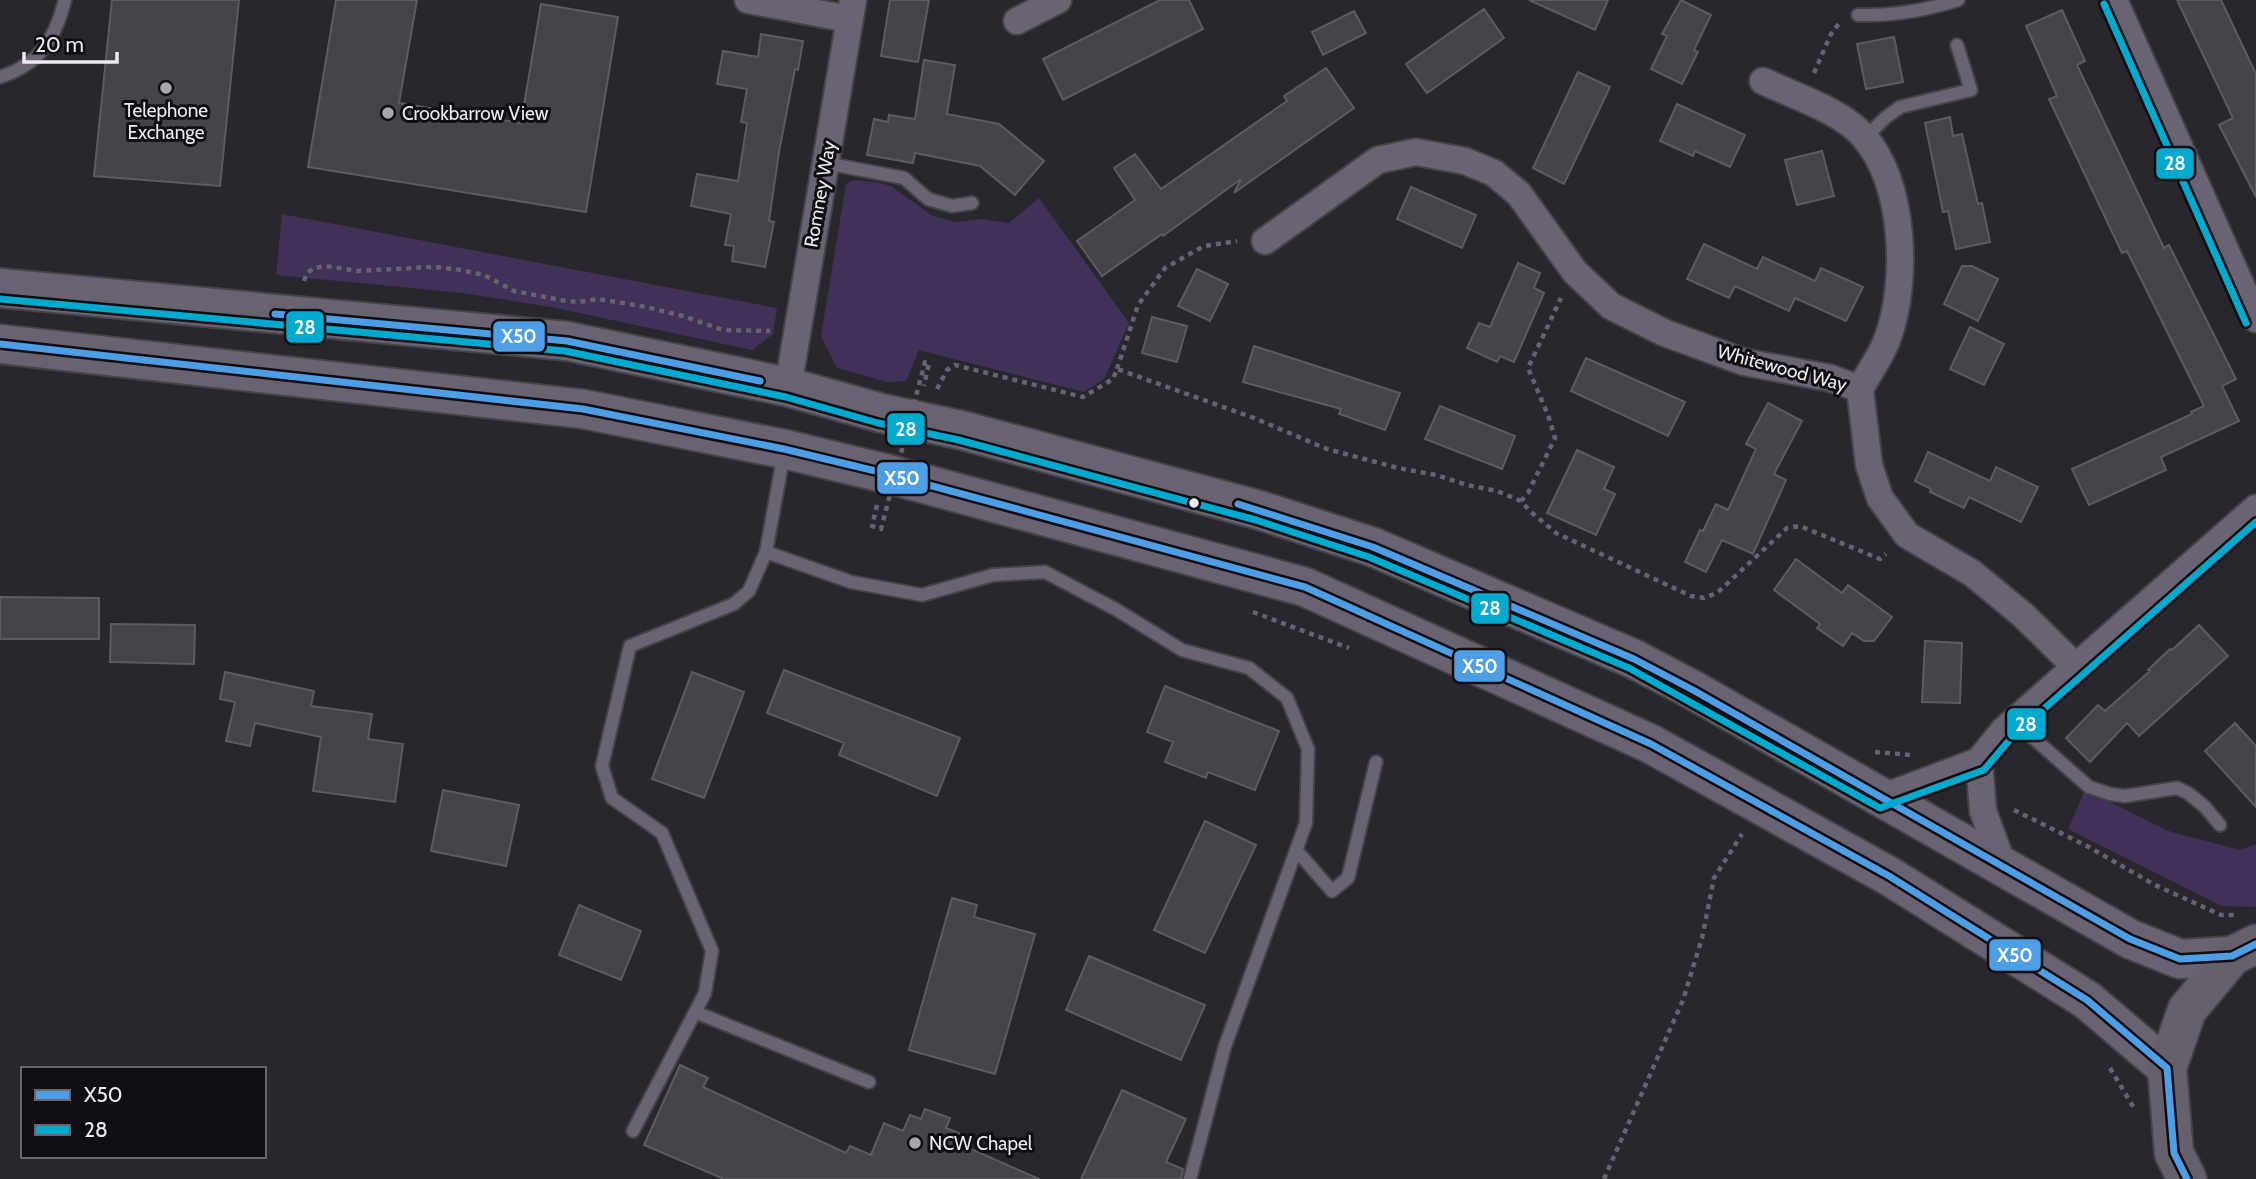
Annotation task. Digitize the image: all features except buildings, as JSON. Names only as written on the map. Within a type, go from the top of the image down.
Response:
[{"type":"highway","points":[[2187,1179],[2174,1153],[2167,1068],[2187,1010],[2244,938]]},
{"type":"main road","points":[[0,288],[566,341],[788,387],[961,430],[1259,510],[1373,547],[1634,659],[2130,939],[2180,959],[2244,938]]},
{"type":"main road","points":[[0,344],[583,410],[784,449],[888,474],[1305,587],[1651,744],[1889,876],[2087,1000],[2167,1068]]},
{"type":"street","points":[[748,0],[851,9]]},
{"type":"street","points":[[1017,21],[1058,0]]},
{"type":"street","points":[[2114,0],[2256,319]]},
{"type":"street","name":"Romney Way","points":[[788,387],[851,9]]},
{"type":"street","points":[[1763,81],[1839,117],[1865,138],[1888,178],[1900,230],[1900,284],[1888,338],[1860,389]]},
{"type":"street","name":"Whitewood Way","points":[[1265,241],[1378,160],[1416,152],[1465,161],[1494,173],[1519,194],[1575,272],[1611,306],[1665,333],[1744,362],[1830,378],[1860,389],[1869,465],[1880,498],[1907,535],[1972,573],[2023,615],[2075,666]]},
{"type":"street","points":[[1881,798],[1979,761],[2014,721],[2256,508]]},
{"type":"street","points":[[1979,761],[1983,811],[2004,868]]},
{"type":"lane","points":[[0,77],[16,72],[37,58],[60,21],[65,0]]},
{"type":"lane","points":[[1858,15],[1912,13],[1958,0]]},
{"type":"lane","points":[[1865,138],[1900,107],[1971,90],[1957,45]]},
{"type":"lane","points":[[825,163],[904,178],[928,199],[952,206],[972,203]]},
{"type":"lane","points":[[633,1131],[705,993],[712,951],[662,833],[612,798],[602,766],[630,646],[734,604],[749,591],[766,552],[784,449]]},
{"type":"lane","points":[[766,552],[851,582],[922,595],[993,575],[1045,572],[1117,610],[1182,650],[1249,668],[1287,698],[1308,749],[1306,823],[1225,1046],[1190,1179]]},
{"type":"lane","points":[[2014,721],[2089,786],[2125,796],[2177,788],[2205,807],[2220,825]]},
{"type":"lane","points":[[1296,850],[1332,891],[1348,878],[1377,762]]},
{"type":"lane","points":[[695,1012],[869,1082]]},
{"type":"path","points":[[1802,99],[1831,34],[1848,15],[1858,15]]},
{"type":"path","points":[[911,386],[938,390],[947,370],[955,365],[1083,397],[1113,379],[1138,305],[1165,268],[1204,246],[1237,241],[1265,241]]},
{"type":"path","points":[[303,284],[307,273],[314,268],[326,266],[358,271],[432,267],[455,269],[484,275],[514,291],[579,302],[598,299],[641,306],[683,316],[723,330],[780,332]]},
{"type":"path","points":[[1521,501],[1528,493],[1555,438],[1528,368],[1575,272]]},
{"type":"path","points":[[877,505],[872,526],[881,528],[925,362],[929,363],[923,386]]},
{"type":"path","points":[[1117,369],[1254,418],[1327,449],[1497,491],[1521,501],[1556,533],[1691,596],[1704,598],[1717,593],[1787,528],[1800,526],[1880,559],[1907,535]]},
{"type":"path","points":[[865,502],[890,509]]},
{"type":"path","points":[[1246,609],[1349,649]]},
{"type":"path","points":[[2008,808],[2087,846],[2166,890],[2221,915],[2244,938]]},
{"type":"path","points":[[1604,1179],[1684,1000],[1702,938],[1714,878],[1735,846]]},
{"type":"shaded area","points":[[853,180],[891,186],[933,216],[956,222],[982,219],[1009,223],[1039,198],[1129,323],[1104,379],[1084,392],[919,350],[906,381],[887,382],[837,368],[821,336],[846,184]]},
{"type":"shaded area","points":[[282,214],[777,308],[773,334],[752,350],[556,308],[463,293],[276,275]]},
{"type":"shaded area","points":[[2085,790],[2171,832],[2240,850],[2256,844],[2256,907],[2222,906],[2068,829]]},
{"type":"transit line","name":"28","points":[[2104,4],[2246,323]]},
{"type":"transit line","name":"28","points":[[0,299],[565,351],[786,397],[878,423],[959,440],[1256,520],[1369,557],[1629,668],[1880,808],[1984,770],[2012,737],[2256,522]]},
{"type":"transit line","name":"X50","points":[[275,314],[567,341],[760,381]]},
{"type":"transit line","name":"X50","points":[[0,344],[583,409],[784,449],[888,474],[1305,587],[1651,744],[1889,876],[2087,1000],[2167,1068],[2174,1153],[2187,1179]]},
{"type":"transit line","name":"X50","points":[[1238,504],[1373,547],[1634,659],[2130,939],[2180,959],[2232,956],[2256,944]]},
{"type":"place","name":"Telephone Exchange","points":[[166,88]]},
{"type":"place","name":"Crookbarrow View","points":[[388,113]]},
{"type":"place","name":"NCW Chapel","points":[[915,1143]]}]
